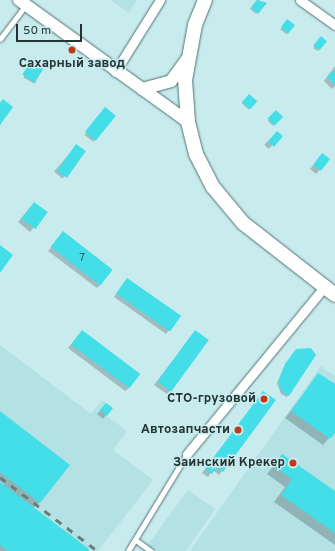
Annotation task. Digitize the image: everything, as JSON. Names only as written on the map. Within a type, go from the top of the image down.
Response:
[{"type":"main road","points":[[142,89],[173,79],[187,58],[205,0]]},
{"type":"main road","points":[[22,3],[115,72],[142,89],[188,122]]},
{"type":"main road","points":[[187,58],[188,122],[202,168],[224,202],[262,241],[329,291]]},
{"type":"street","points":[[115,72],[160,0]]},
{"type":"street","points":[[300,0],[335,25]]},
{"type":"street","points":[[187,454],[329,291]]},
{"type":"lane","points":[[0,39],[22,3]]},
{"type":"lane","points":[[128,551],[187,454]]},
{"type":"lane","points":[[136,540],[151,551]]},
{"type":"shaded area","points":[[111,0],[137,0],[129,13]]},
{"type":"shaded area","points":[[0,345],[91,414],[102,400],[113,408],[107,416],[127,431],[113,450],[153,480],[98,551],[0,551]]},
{"type":"shaded area","name":"Заинский Крекер","points":[[321,366],[335,376],[335,551],[190,551]]},
{"type":"shaded area","points":[[188,490],[215,509],[186,551],[143,551]]},
{"type":"building","points":[[257,0],[267,3],[258,14],[251,7]]},
{"type":"building","points":[[287,19],[295,25],[288,34],[281,27]]},
{"type":"building","points":[[321,36],[327,41],[319,50],[313,45]]},
{"type":"building","points":[[34,58],[45,66],[34,82],[22,74]]},
{"type":"building","points":[[333,71],[335,72],[335,85],[327,77]]},
{"type":"building","points":[[249,94],[257,101],[250,110],[242,102]]},
{"type":"building","points":[[3,99],[13,107],[0,125],[0,103]]},
{"type":"building","points":[[105,107],[116,116],[96,141],[85,132]]},
{"type":"building","points":[[276,110],[283,117],[275,126],[268,118]]},
{"type":"building","points":[[277,131],[283,136],[274,147],[268,142]]},
{"type":"building","points":[[76,144],[86,151],[67,178],[57,171]]},
{"type":"building","points":[[322,153],[330,159],[321,171],[313,165]]},
{"type":"building","points":[[34,202],[48,212],[35,229],[22,219]]},
{"type":"building","points":[[63,231],[113,270],[100,286],[51,247]]},
{"type":"building","points":[[0,245],[13,255],[0,273]]},
{"type":"building","points":[[127,278],[181,316],[170,331],[116,294]]},
{"type":"building","points":[[82,330],[140,374],[129,388],[71,344]]},
{"type":"building","points":[[195,330],[209,340],[171,392],[157,382]]},
{"type":"building","points":[[311,348],[316,355],[289,396],[282,392],[278,381],[285,364],[296,349]]},
{"type":"building","points":[[318,373],[335,384],[335,433],[330,439],[291,411]]},
{"type":"building","points":[[263,391],[276,400],[223,472],[217,467],[212,474],[205,469]]},
{"type":"building","points":[[106,403],[113,408],[107,416],[100,410]]},
{"type":"building","points":[[0,411],[70,465],[40,503],[0,472]]},
{"type":"building","points":[[282,454],[335,491],[335,533],[281,495],[292,479],[273,466]]},
{"type":"building","points":[[0,482],[89,549],[88,551],[8,551],[0,545]]},
{"type":"railway","points":[[0,477],[98,551]]},
{"type":"place","name":"Сахарный завод","points":[[72,50]]},
{"type":"place","name":"СТО-грузовой","points":[[264,399]]},
{"type":"place","name":"Автозапчасти","points":[[238,430]]},
{"type":"place","name":"Заинский Крекер","points":[[293,463]]}]
